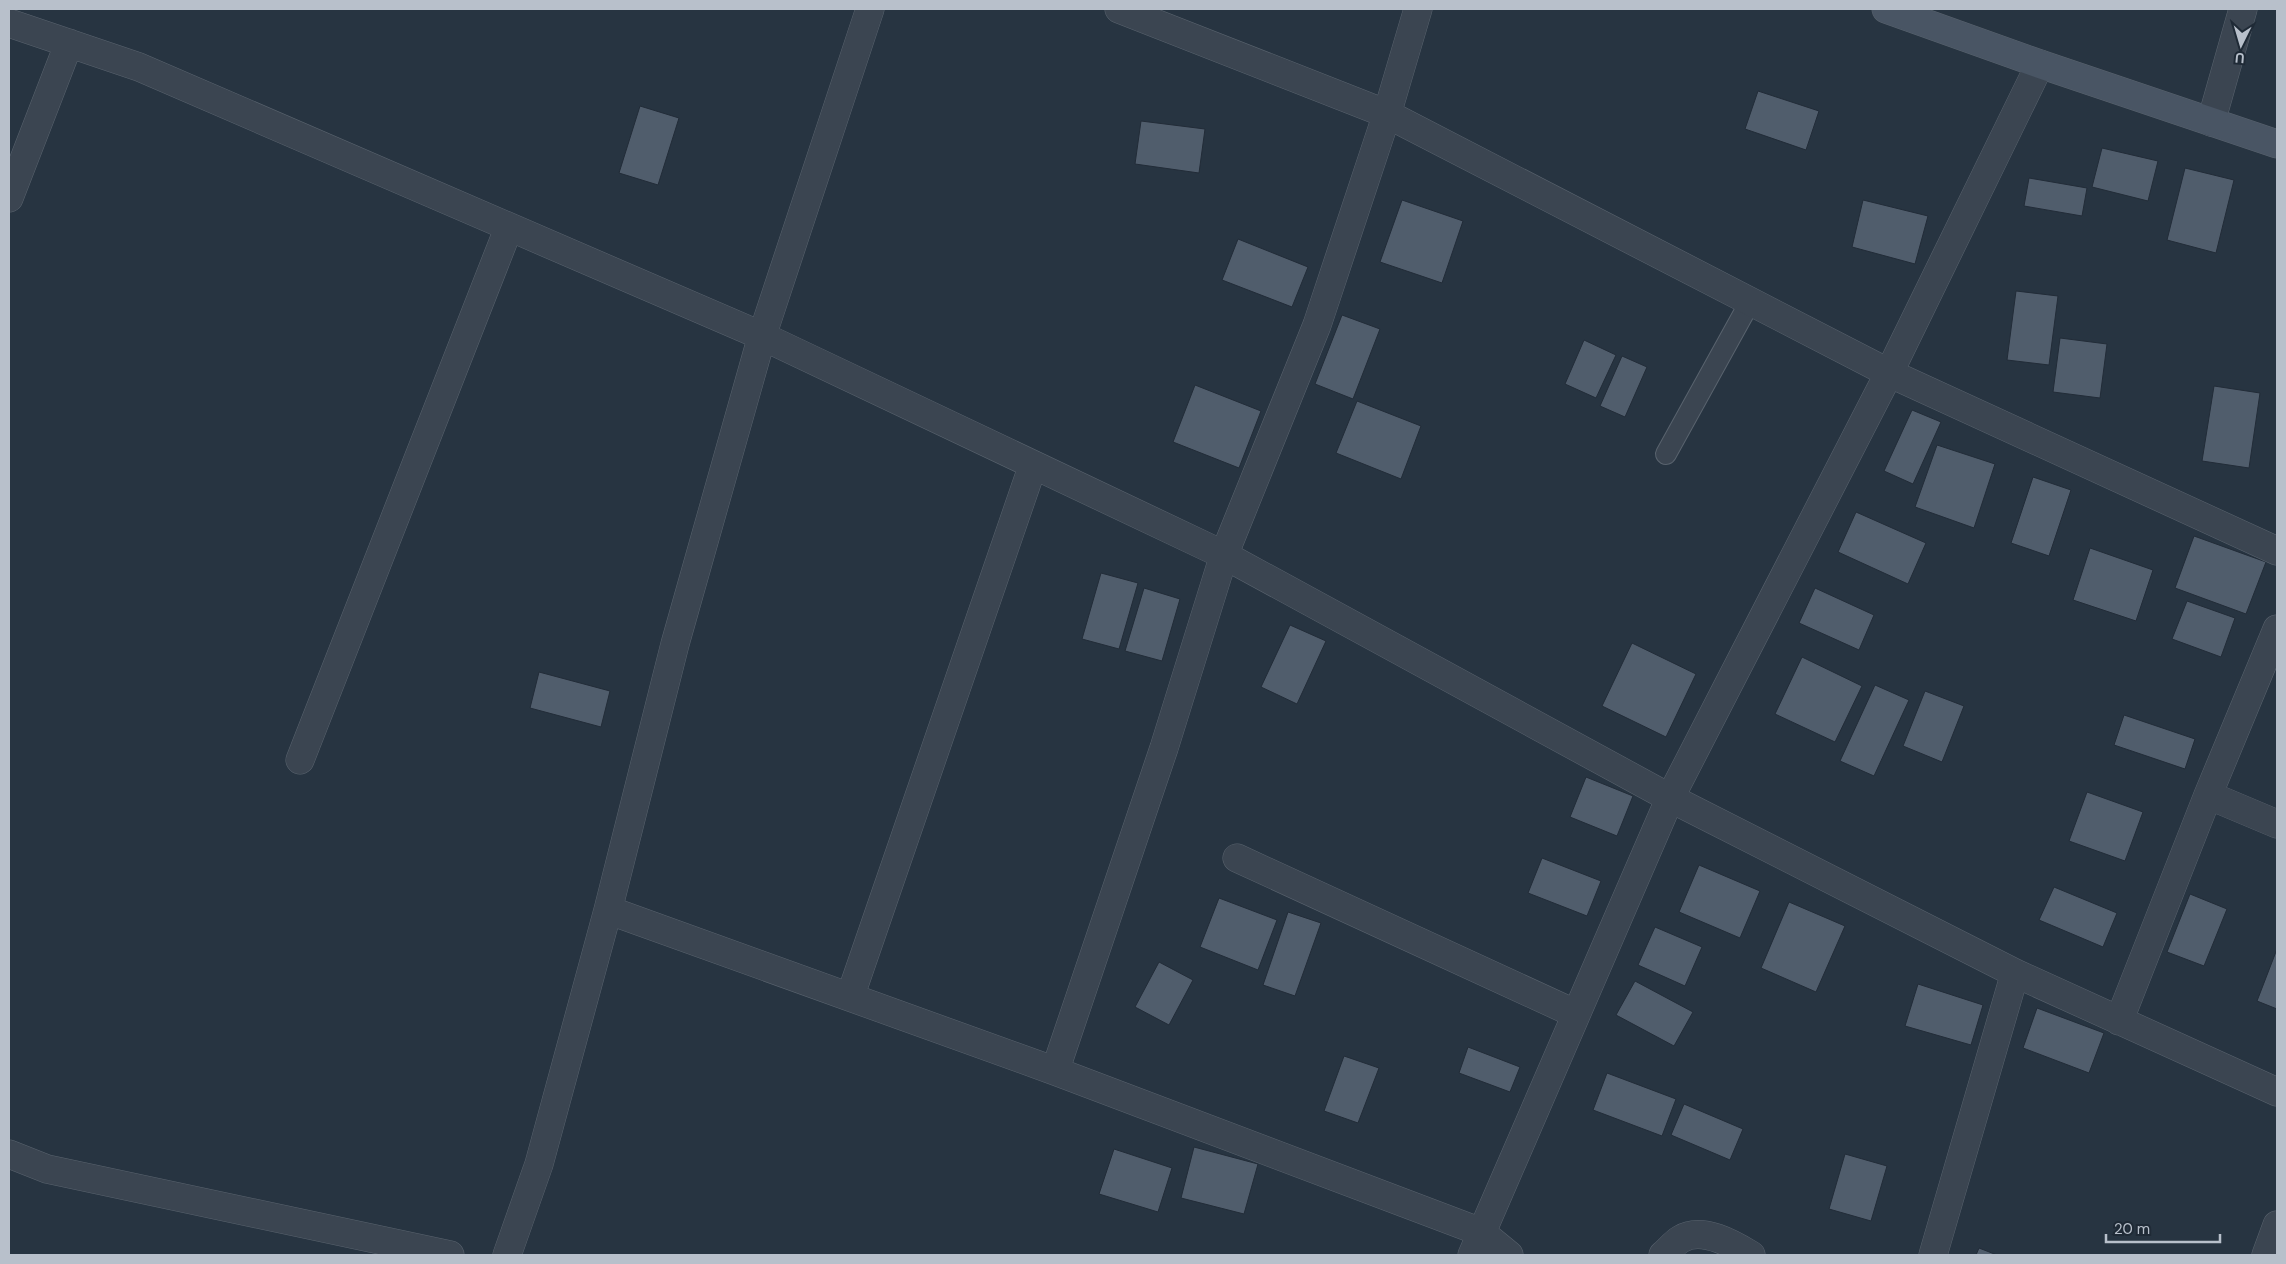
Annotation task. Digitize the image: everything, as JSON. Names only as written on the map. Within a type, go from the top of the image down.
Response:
[{"type":"street","points":[[507,1255],[538,1164],[608,910],[675,644],[762,336],[870,9]]},
{"type":"street","points":[[1119,9],[1387,114],[1889,373],[2277,552]]},
{"type":"street","points":[[1055,1071],[1164,748],[1224,555],[1317,325],[1387,114],[1418,9]]},
{"type":"street","points":[[1888,9],[2040,64],[2277,144]]},
{"type":"street","points":[[2211,122],[2243,9]]},
{"type":"street","points":[[9,23],[138,67],[762,336],[1224,555],[1670,798],[2015,973],[2277,1092]]},
{"type":"street","points":[[9,198],[69,43]]},
{"type":"street","points":[[1476,1244],[1670,798],[1889,373],[2040,64]]},
{"type":"street","points":[[300,760],[510,227]]},
{"type":"street","points":[[850,997],[1033,465]]},
{"type":"street","points":[[2119,1021],[2208,795],[2277,629]]},
{"type":"street","points":[[2208,795],[2277,824]]},
{"type":"street","points":[[1237,858],[1576,1014]]},
{"type":"street","points":[[608,910],[1055,1071],[1476,1244],[1510,1255]]},
{"type":"street","points":[[1933,1255],[2015,973]]},
{"type":"street","points":[[9,1154],[47,1168],[450,1255]]},
{"type":"street","points":[[2266,1255],[2277,1225]]},
{"type":"street","points":[[1663,1255],[1682,1238],[1700,1235],[1713,1236],[1731,1243],[1751,1255]]},
{"type":"lane","points":[[1666,454],[1750,302]]},
{"type":"building","points":[[1758,91],[1819,111],[1806,150],[1745,129]]},
{"type":"building","points":[[640,106],[679,118],[658,185],[619,173]]},
{"type":"building","points":[[1141,121],[1205,129],[1199,173],[1135,164]]},
{"type":"building","points":[[2102,148],[2158,161],[2148,201],[2092,187]]},
{"type":"building","points":[[2185,168],[2234,180],[2216,253],[2167,240]]},
{"type":"building","points":[[2029,178],[2087,188],[2082,216],[2024,206]]},
{"type":"building","points":[[1402,200],[1463,221],[1442,283],[1380,262]]},
{"type":"building","points":[[1863,200],[1928,216],[1915,264],[1852,247]]},
{"type":"building","points":[[1238,239],[1308,267],[1292,307],[1222,280]]},
{"type":"building","points":[[2016,291],[2058,296],[2049,365],[2007,360]]},
{"type":"building","points":[[1342,315],[1380,329],[1353,399],[1315,384]]},
{"type":"building","points":[[2060,338],[2107,344],[2100,398],[2053,392]]},
{"type":"building","points":[[1584,340],[1616,355],[1596,398],[1565,384]]},
{"type":"building","points":[[1622,356],[1647,367],[1625,417],[1600,406]]},
{"type":"building","points":[[1195,385],[1261,411],[1239,468],[1173,442]]},
{"type":"building","points":[[2214,386],[2260,393],[2249,468],[2202,461]]},
{"type":"building","points":[[1357,401],[1421,426],[1401,479],[1336,453]]},
{"type":"building","points":[[1912,410],[1941,422],[1913,484],[1884,471]]},
{"type":"building","points":[[1937,445],[1995,464],[1974,528],[1915,507]]},
{"type":"building","points":[[2033,477],[2071,490],[2049,556],[2011,543]]},
{"type":"building","points":[[1856,512],[1926,543],[1908,584],[1838,552]]},
{"type":"building","points":[[2194,536],[2266,562],[2246,614],[2175,588]]},
{"type":"building","points":[[2090,548],[2153,570],[2136,621],[2073,600]]},
{"type":"building","points":[[1101,573],[1138,583],[1119,649],[1082,639]]},
{"type":"building","points":[[1144,588],[1180,599],[1162,661],[1125,651]]},
{"type":"building","points":[[1815,588],[1874,615],[1859,650],[1799,623]]},
{"type":"building","points":[[2187,601],[2235,618],[2221,657],[2172,639]]},
{"type":"building","points":[[1290,625],[1326,641],[1297,704],[1261,687]]},
{"type":"building","points":[[1632,643],[1696,674],[1666,737],[1602,706]]},
{"type":"building","points":[[1802,657],[1862,686],[1835,742],[1775,714]]},
{"type":"building","points":[[539,672],[610,691],[601,727],[530,708]]},
{"type":"building","points":[[1875,685],[1909,700],[1874,776],[1840,761]]},
{"type":"building","points":[[1925,691],[1964,706],[1942,762],[1903,746]]},
{"type":"building","points":[[2124,715],[2195,739],[2185,769],[2114,745]]},
{"type":"building","points":[[1586,777],[1633,796],[1617,836],[1570,817]]},
{"type":"building","points":[[2087,792],[2143,812],[2125,861],[2069,841]]},
{"type":"building","points":[[1542,858],[1601,881],[1587,916],[1528,893]]},
{"type":"building","points":[[1699,865],[1760,891],[1740,938],[1679,912]]},
{"type":"building","points":[[2054,887],[2117,913],[2103,947],[2039,920]]},
{"type":"building","points":[[2190,894],[2227,909],[2204,966],[2167,952]]},
{"type":"building","points":[[1219,898],[1277,920],[1258,970],[1200,947]]},
{"type":"building","points":[[1789,902],[1845,926],[1816,992],[1761,968]]},
{"type":"building","points":[[1288,912],[1321,923],[1295,996],[1263,985]]},
{"type":"building","points":[[1655,927],[1702,947],[1685,986],[1638,965]]},
{"type":"building","points":[[2277,949],[2277,1009],[2257,1001]]},
{"type":"building","points":[[1159,962],[1193,980],[1169,1025],[1135,1007]]},
{"type":"building","points":[[1635,981],[1693,1012],[1674,1046],[1616,1015]]},
{"type":"building","points":[[1918,984],[1983,1005],[1971,1045],[1905,1026]]},
{"type":"building","points":[[2037,1008],[2104,1033],[2089,1073],[2023,1048]]},
{"type":"building","points":[[1468,1047],[1520,1067],[1510,1092],[1459,1073]]},
{"type":"building","points":[[1344,1056],[1379,1068],[1358,1123],[1324,1111]]},
{"type":"building","points":[[1607,1073],[1676,1099],[1662,1136],[1593,1110]]},
{"type":"building","points":[[1684,1104],[1743,1129],[1730,1160],[1671,1135]]},
{"type":"building","points":[[1194,1147],[1258,1164],[1244,1214],[1181,1198]]},
{"type":"building","points":[[1114,1149],[1172,1168],[1158,1212],[1099,1194]]},
{"type":"building","points":[[1845,1154],[1887,1166],[1871,1221],[1829,1209]]},
{"type":"building","points":[[1979,1248],[1997,1255],[1976,1255]]}]
